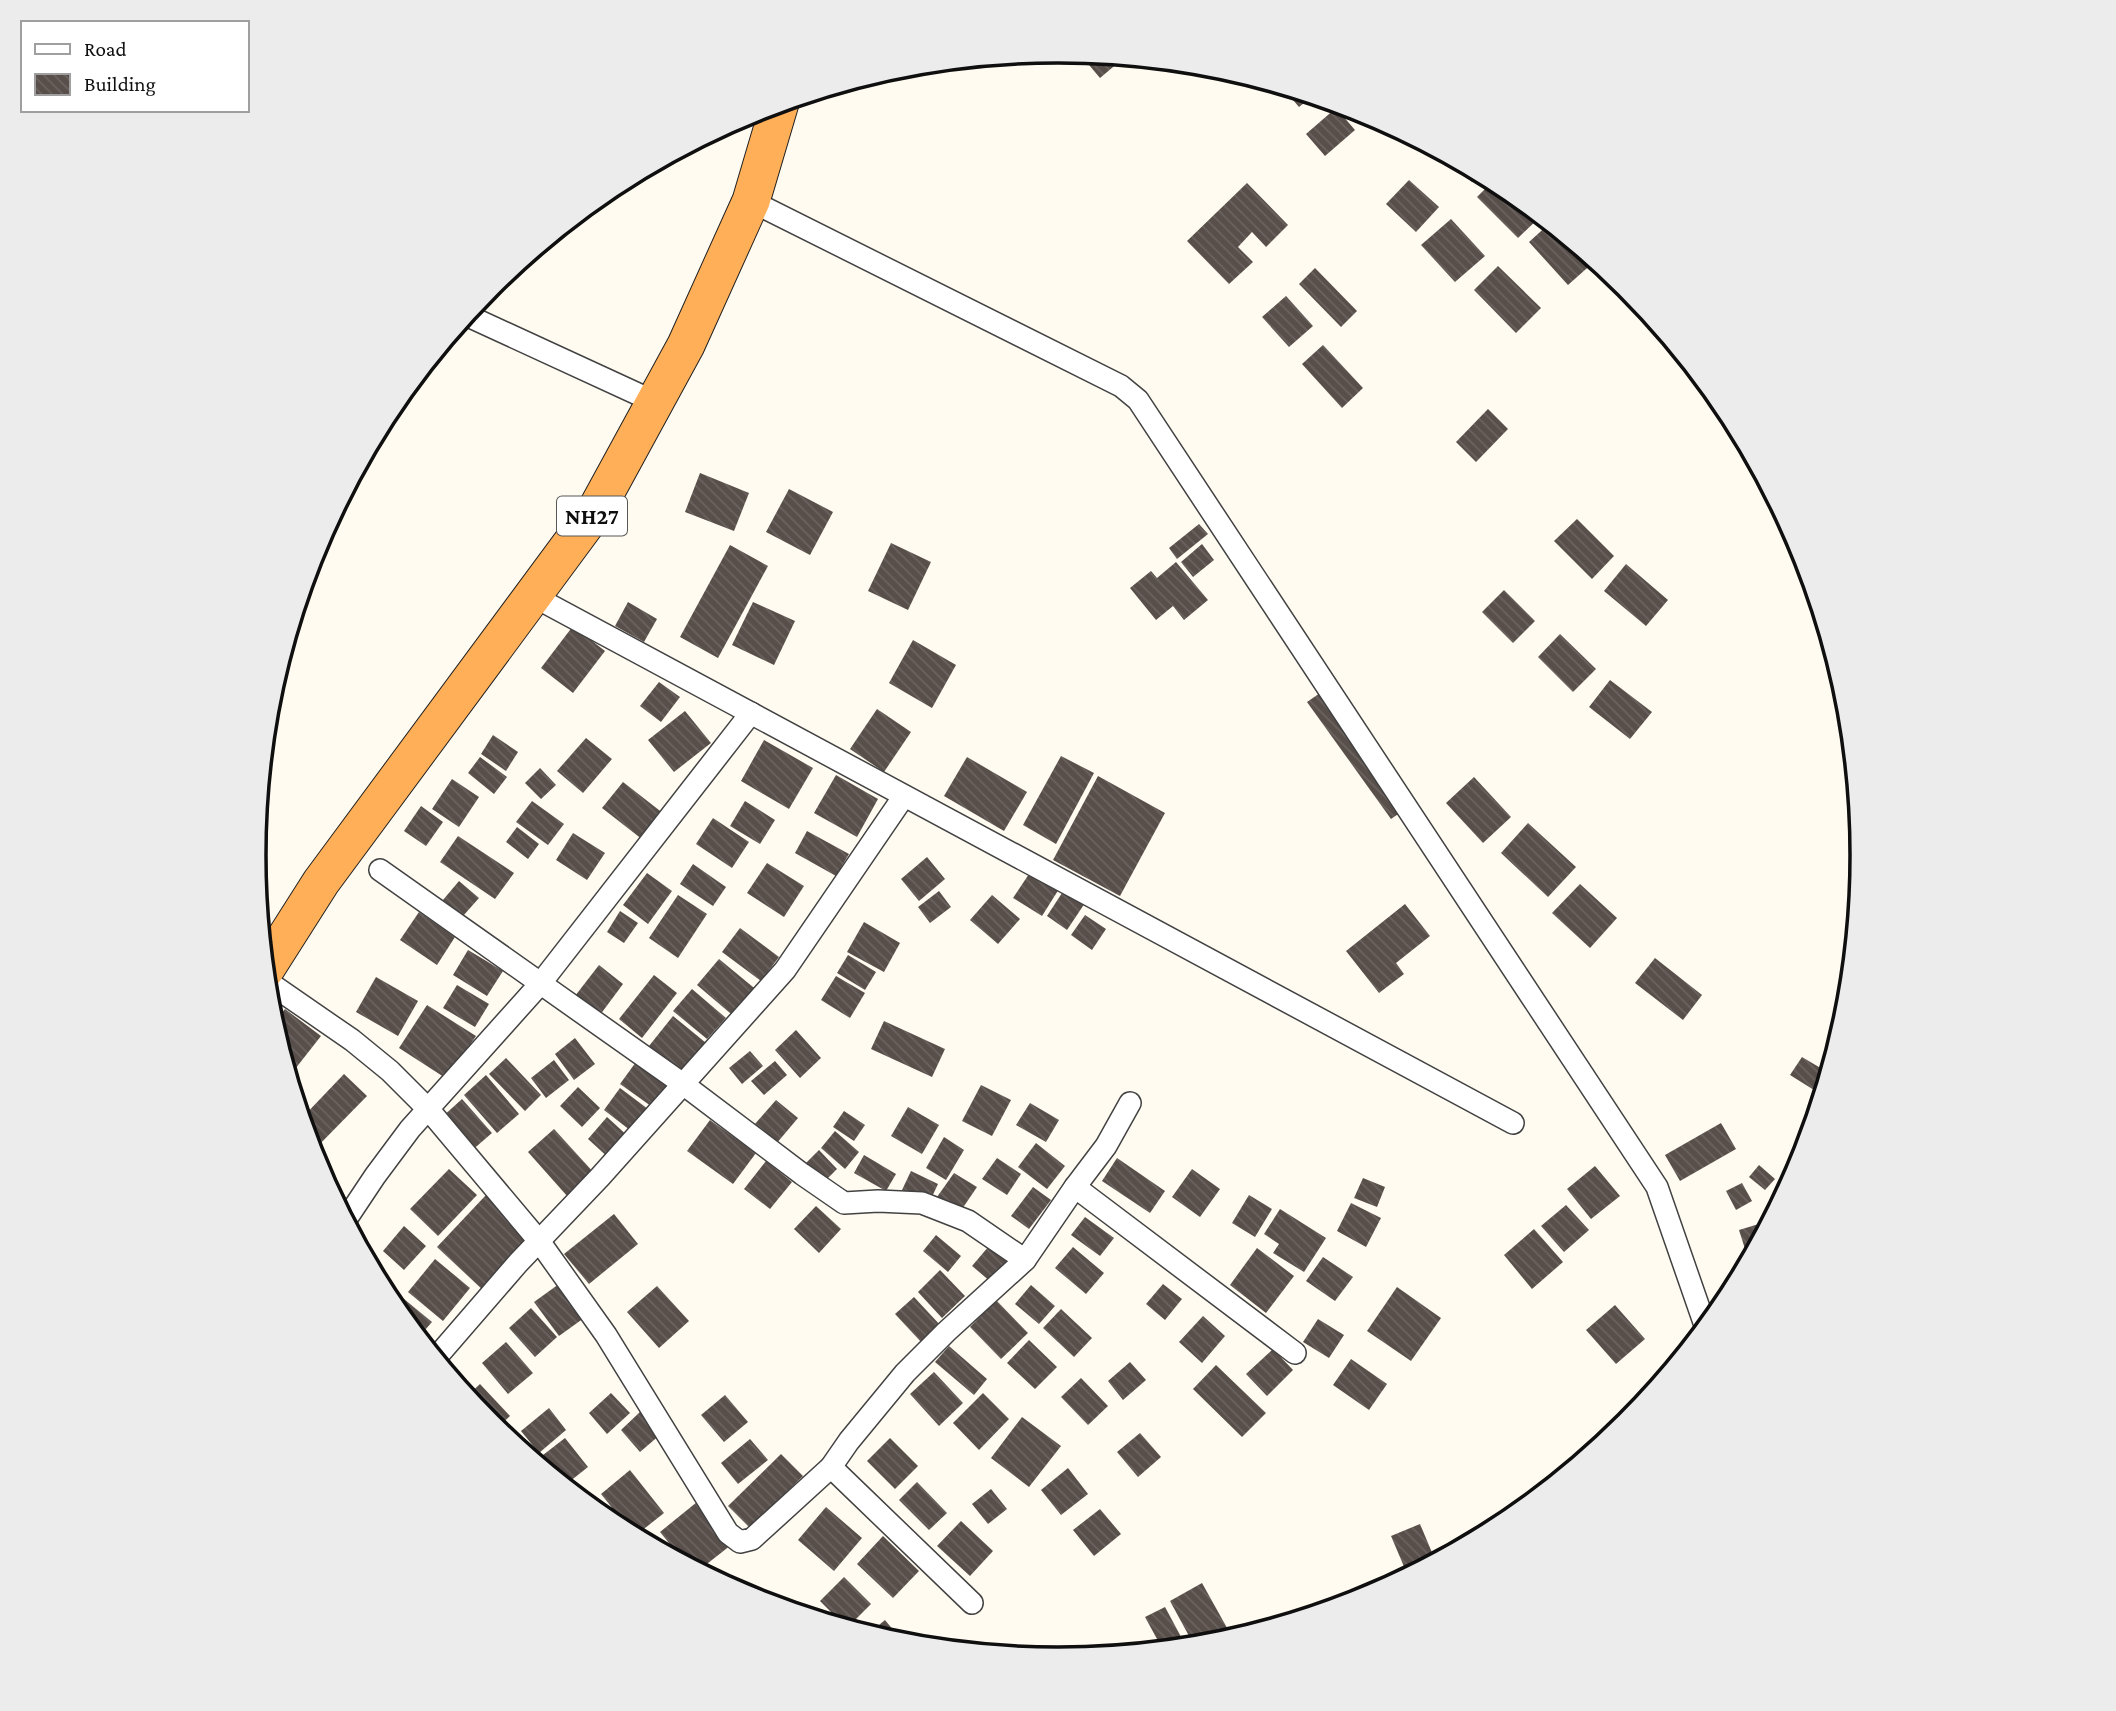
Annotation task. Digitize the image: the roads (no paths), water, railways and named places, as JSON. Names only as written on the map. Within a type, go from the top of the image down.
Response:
[{"type":"highway","name":"NH27","points":[[272,959],[321,882],[596,510],[686,345],[751,201],[775,115]]},
{"type":"highway","name":"NH27","points":[[270,936],[321,882]]},
{"type":"street","points":[[751,201],[1121,386],[1138,400],[1657,1187],[1702,1317]]},
{"type":"street","points":[[476,319],[655,402]]},
{"type":"street","points":[[533,596],[1513,1123]]},
{"type":"street","points":[[351,1213],[410,1129],[540,984],[751,713]]},
{"type":"street","points":[[441,1352],[785,970],[904,796]]},
{"type":"street","points":[[380,870],[683,1084],[844,1203],[922,1203],[968,1221],[1025,1260]]},
{"type":"street","points":[[277,988],[368,1052],[429,1110],[539,1241],[606,1335],[728,1534],[740,1542],[752,1539],[831,1467],[905,1373],[955,1323],[1025,1260],[1106,1146],[1130,1102]]},
{"type":"street","points":[[1075,1187],[1295,1353]]},
{"type":"street","points":[[831,1467],[972,1603]]}]
